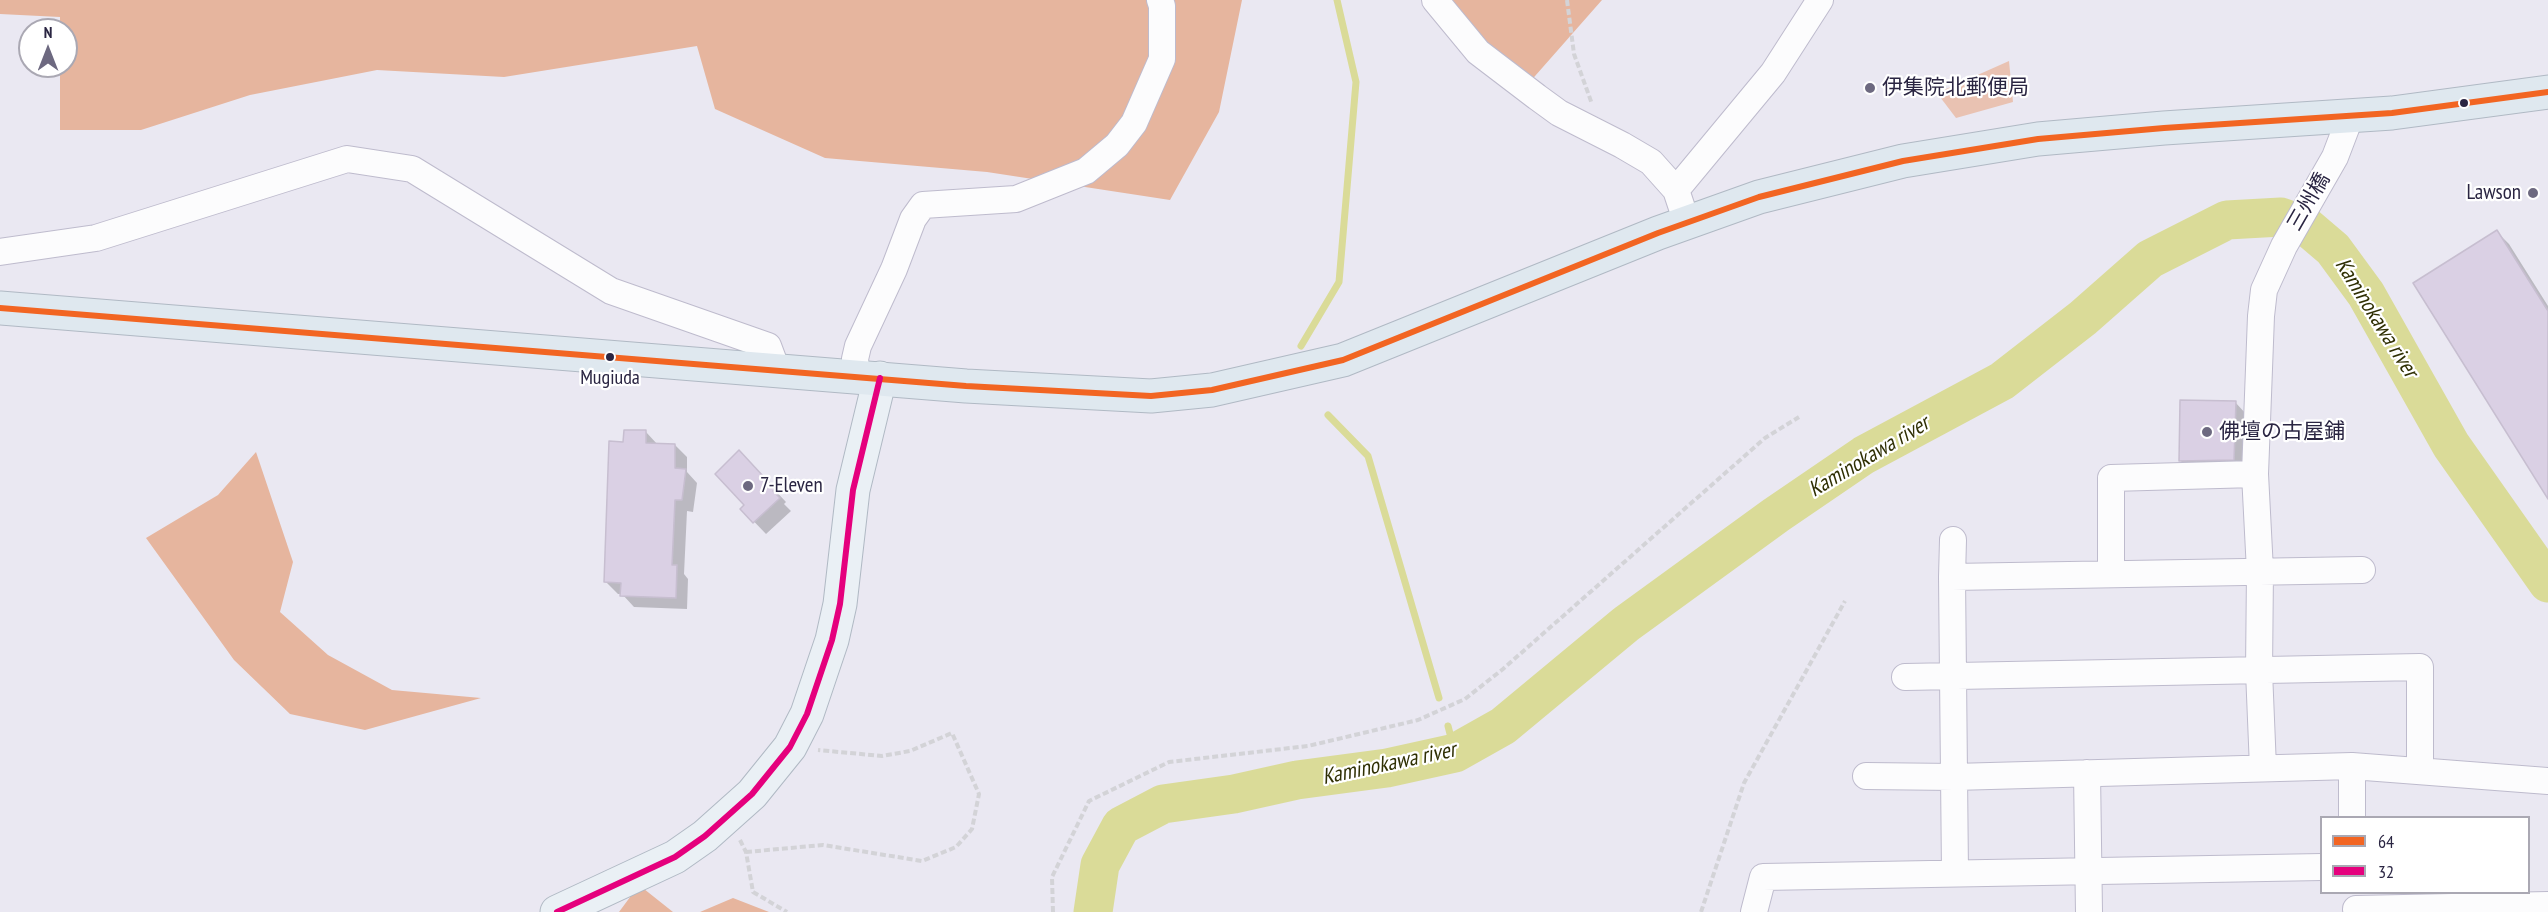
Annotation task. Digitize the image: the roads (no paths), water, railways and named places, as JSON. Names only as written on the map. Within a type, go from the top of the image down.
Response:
[{"type":"highway","points":[[0,308],[966,386],[1150,396],[1212,390],[1256,382],[1354,356],[1687,223],[1759,197],[1903,161],[2027,141],[2164,128],[2392,112],[2548,92]]},
{"type":"main road","points":[[557,912],[675,857],[728,818],[752,794],[790,747],[807,714],[832,640],[840,604],[868,378]]},
{"type":"street","points":[[868,378],[855,359],[858,346],[894,269],[913,219],[923,205],[1016,199],[1086,171],[1117,145],[1134,123],[1162,59],[1160,0]]},
{"type":"street","points":[[1435,0],[1478,52],[1559,113],[1651,162],[1676,190],[1687,223]]},
{"type":"street","points":[[1676,190],[1773,73],[1820,0]]},
{"type":"street","name":"三州橋","points":[[2263,768],[2259,671],[2260,571],[2255,474],[2264,290],[2284,246],[2335,158],[2352,115]]},
{"type":"street","points":[[0,252],[96,238],[348,159],[412,169],[611,291],[768,346],[777,370]]},
{"type":"street","points":[[2111,574],[2111,478],[2255,474]]},
{"type":"street","points":[[1953,540],[1954,873]]},
{"type":"street","points":[[1952,577],[2362,570]]},
{"type":"street","points":[[1905,677],[2420,668],[2420,771]]},
{"type":"street","points":[[2352,766],[2352,816]]},
{"type":"street","points":[[1866,776],[1954,777],[2352,766],[2548,781]]},
{"type":"street","points":[[2087,773],[2089,912]]},
{"type":"street","points":[[1755,912],[1763,877],[2088,873],[2320,867]]},
{"type":"street","points":[[2355,904],[2548,905]]},
{"type":"waterway","points":[[1301,346],[1339,282],[1356,82],[1337,0]]},
{"type":"waterway","name":"Kaminokawa river","points":[[1093,912],[1100,865],[1121,826],[1163,804],[1234,794],[1297,780],[1387,768],[1455,753],[1503,726],[1626,624],[1776,515],[1864,455],[2002,381],[2083,318],[2150,259],[2227,220],[2281,217],[2306,226],[2333,249],[2366,294],[2451,445],[2548,583]]},
{"type":"waterway","points":[[1328,415],[1368,456],[1439,698]]},
{"type":"waterway","points":[[1448,726],[1455,753]]},
{"type":"place","name":"伊集院北郵便局","points":[[1870,88]]},
{"type":"place","name":"Lawson","points":[[2533,193]]},
{"type":"place","name":"Mugiuda","points":[[610,357]]},
{"type":"place","name":"佛壇の古屋鋪","points":[[2207,432]]},
{"type":"place","name":"7-Eleven","points":[[748,486]]}]
